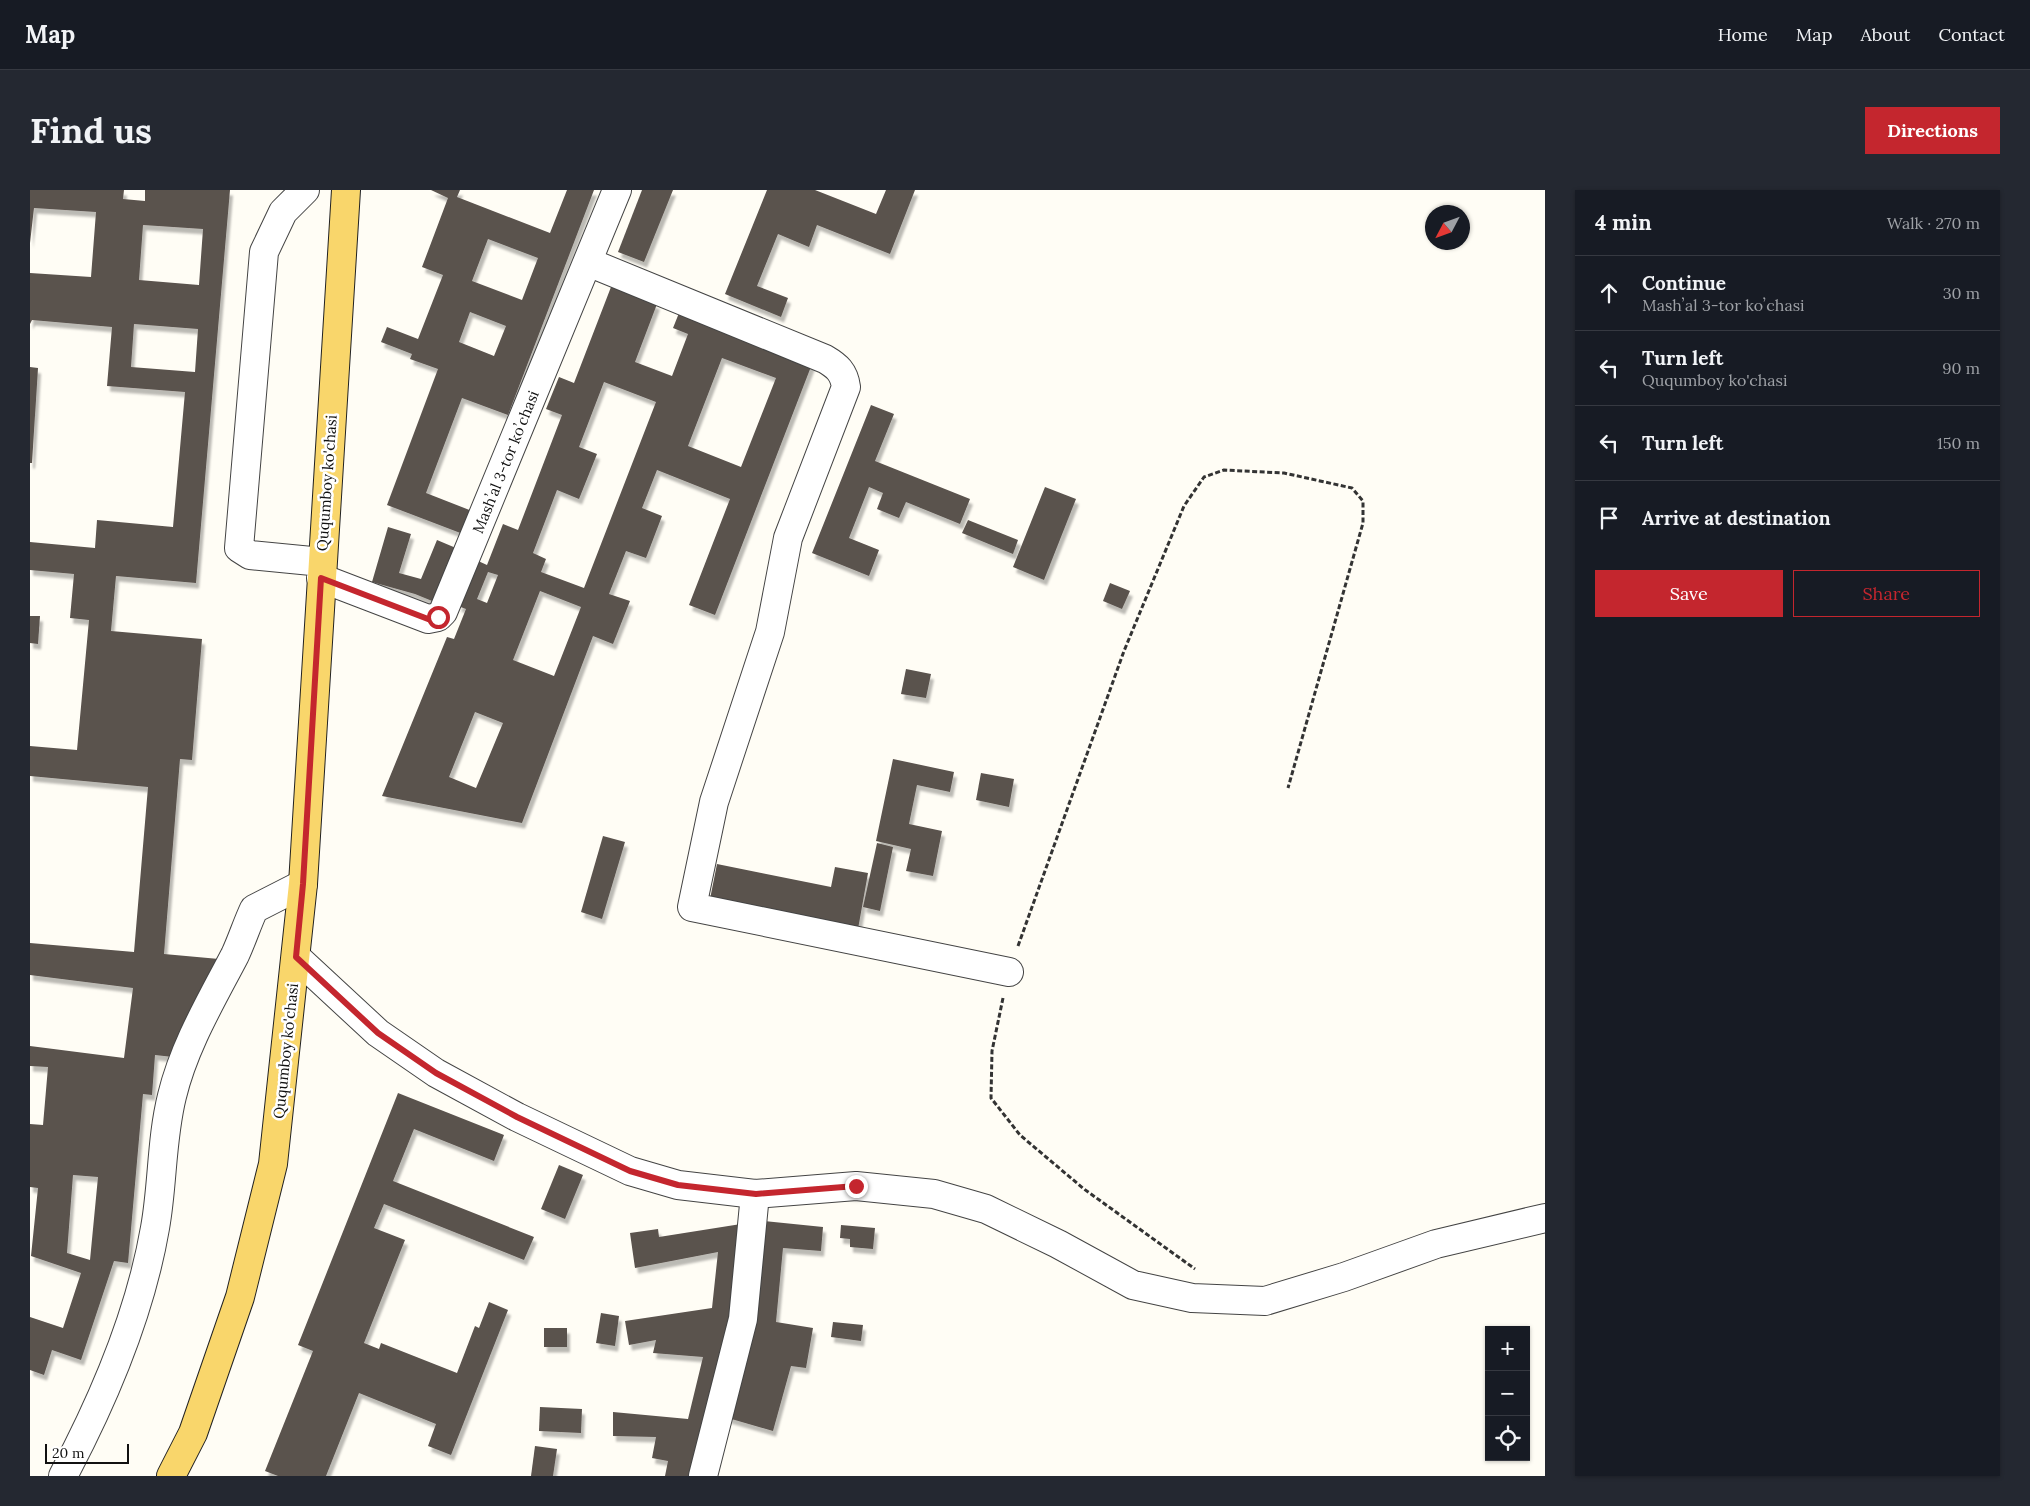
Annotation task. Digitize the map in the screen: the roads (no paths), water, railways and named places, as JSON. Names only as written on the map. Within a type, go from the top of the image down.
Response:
[{"type":"main road","name":"Ququmboy ko'chasi","points":[[171,1476],[193,1433],[240,1296],[274,1164],[303,884],[346,190]]},
{"type":"street","name":"Mashʼal 3-tor koʼchasi","points":[[305,190],[283,212],[264,252],[239,548],[250,555],[322,570],[428,619],[438,617],[444,612],[617,190]]},
{"type":"street","points":[[588,262],[837,366],[845,377],[846,387],[788,538],[770,632],[714,802],[692,907],[1009,972]]},
{"type":"street","points":[[63,1476],[129,1332],[148,1265],[156,1226],[162,1151],[172,1096],[189,1047],[213,994],[235,954],[254,909],[303,884]]},
{"type":"street","points":[[296,957],[378,1033],[436,1073],[517,1117],[630,1171],[678,1185],[756,1194],[856,1186],[934,1194],[986,1209],[1058,1244],[1133,1285],[1192,1298],[1266,1301],[1335,1280],[1436,1244],[1545,1218]]},
{"type":"street","points":[[703,1476],[743,1319],[756,1194]]}]
